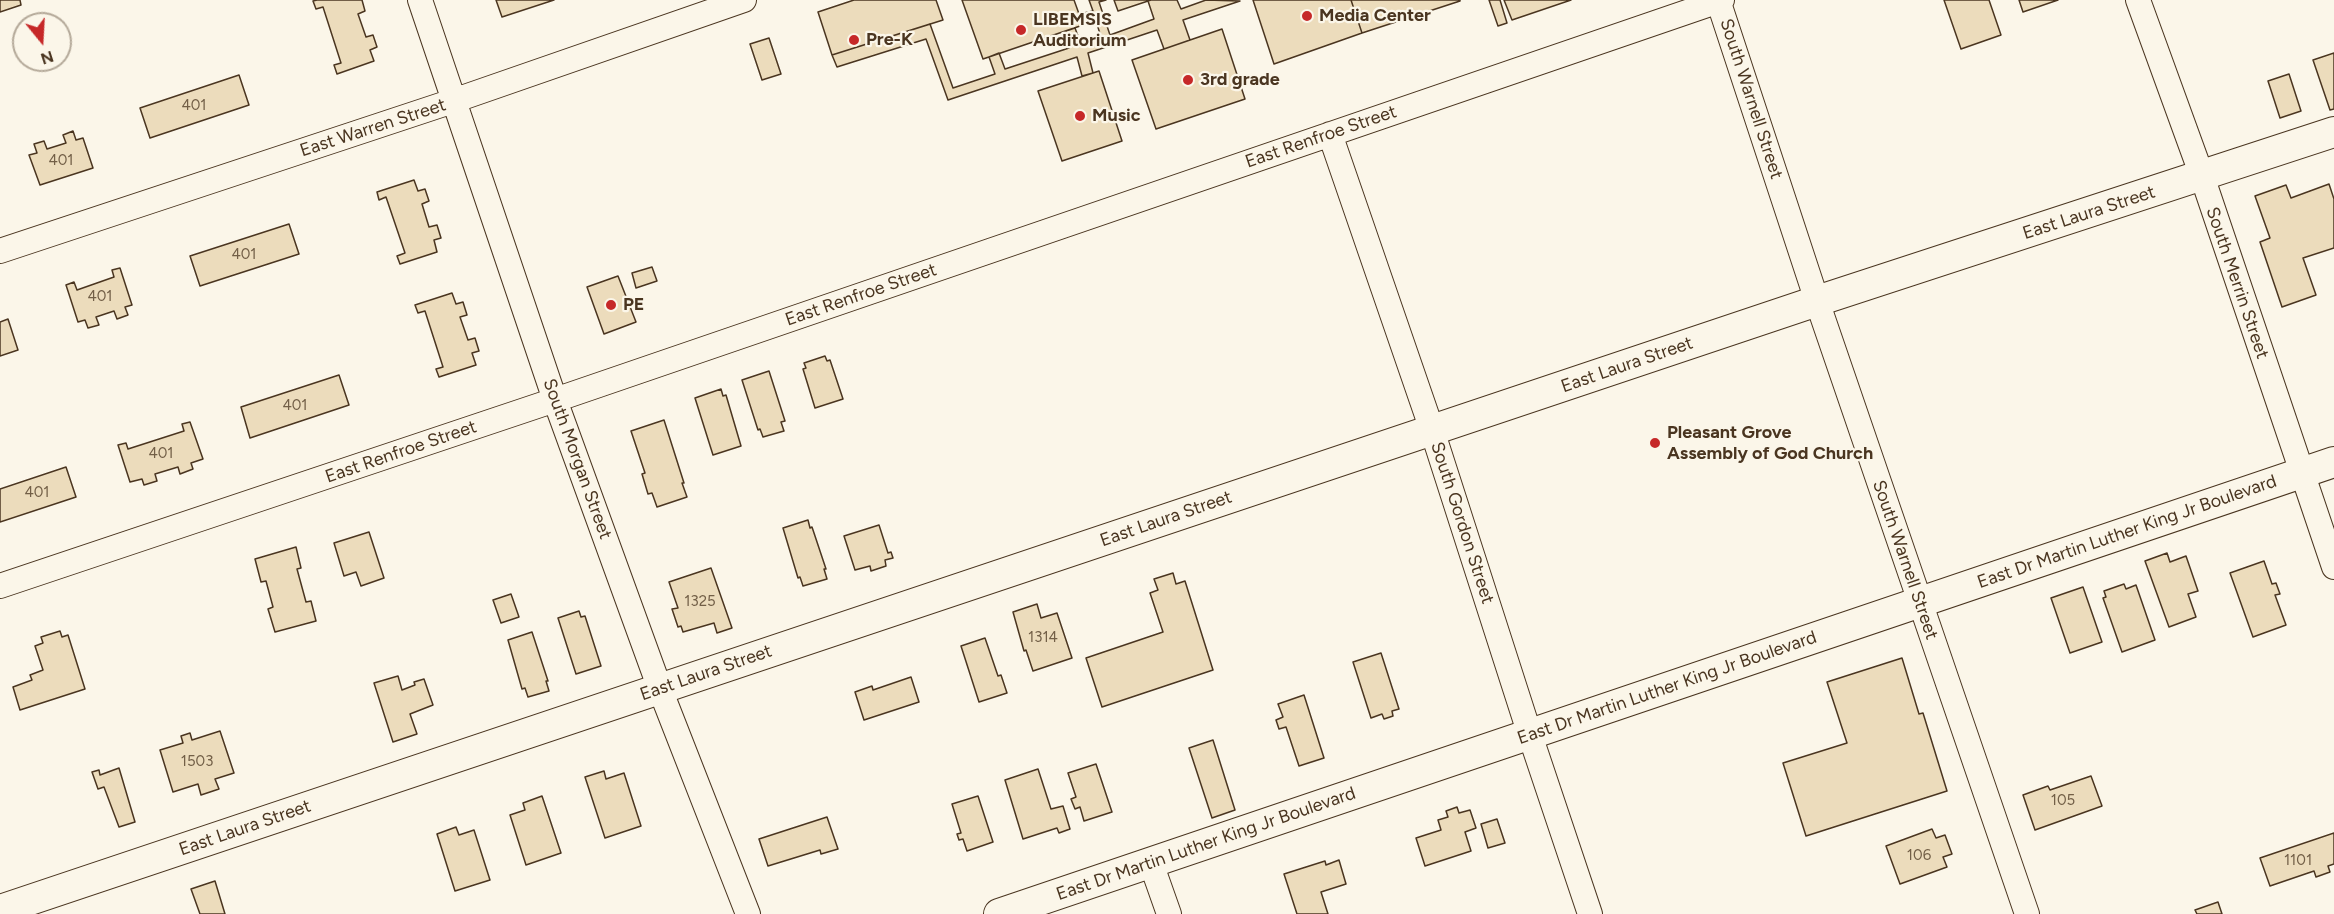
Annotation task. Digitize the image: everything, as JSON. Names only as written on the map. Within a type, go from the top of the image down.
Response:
[{"type":"street","name":"South Morgan Street","points":[[420,0],[555,400],[660,688],[748,914]]},
{"type":"street","name":"East Warren Street","points":[[0,251],[453,101],[744,0]]},
{"type":"street","name":"East Renfroe Street","points":[[0,586],[555,400],[1720,0]]},
{"type":"street","name":"South Warnell Street","points":[[1720,0],[1817,301],[2027,914]]},
{"type":"street","name":"South Merrin Street","points":[[2138,0],[2202,176],[2334,567]]},
{"type":"street","name":"East Laura Street","points":[[0,910],[1817,301],[2334,132]]},
{"type":"street","name":"South Gordon Street","points":[[1330,134],[1432,430],[1590,914]]},
{"type":"street","name":"East Dr Martin Luther King Jr Boulevard","points":[[999,914],[2334,462]]},
{"type":"street","points":[[1151,863],[1169,914]]},
{"type":"building","points":[[0,0],[20,0],[21,5],[0,12]]},
{"type":"building","points":[[362,0],[365,11],[358,14],[366,37],[373,35],[377,47],[370,50],[374,61],[337,74],[334,65],[341,63],[323,7],[316,9],[313,1]]},
{"type":"building","points":[[496,0],[554,0],[502,17]]},
{"type":"building","name":"Pre-K","points":[[854,0],[936,0],[943,20],[832,55],[818,12]]},
{"type":"building","name":"LIBEMSIS Auditorium","points":[[962,0],[1074,0],[1083,25],[983,59]]},
{"type":"building","points":[[1089,0],[1106,0],[1099,2],[1110,35],[1154,19],[1148,1],[1151,0],[1177,0],[1181,9],[1206,0],[1240,1],[1183,20],[1190,40],[1164,49],[1157,30],[1088,53],[1093,73],[1082,76],[1077,57],[948,100],[926,39],[837,67],[832,55],[930,24],[953,88],[995,74],[989,57],[999,53],[1005,69],[1069,48],[1063,32],[1075,28],[1081,44],[1101,37],[1096,21],[1083,25],[1079,14],[1093,11]]},
{"type":"building","points":[[1114,0],[1151,0],[1118,11]]},
{"type":"building","name":"Media Center","points":[[1253,0],[1351,0],[1362,33],[1274,64]]},
{"type":"building","points":[[1351,0],[1460,0],[1460,1],[1362,33]]},
{"type":"building","points":[[1489,0],[1500,0],[1507,23],[1498,26]]},
{"type":"building","points":[[1504,0],[1571,0],[1512,20]]},
{"type":"building","points":[[1944,0],[1989,0],[2001,35],[1961,49]]},
{"type":"building","points":[[2019,0],[2058,0],[2023,12]]},
{"type":"building","name":"3rd grade","points":[[1222,29],[1245,99],[1156,129],[1132,60]]},
{"type":"building","points":[[769,38],[781,74],[762,80],[750,44]]},
{"type":"building","points":[[2334,53],[2334,109],[2330,110],[2313,60]]},
{"type":"building","name":"Music","points":[[1099,71],[1122,141],[1062,161],[1038,91]]},
{"type":"building","points":[[2289,74],[2301,111],[2280,118],[2268,81]]},
{"type":"building","points":[[239,75],[249,105],[150,138],[140,108]]},
{"type":"building","points":[[73,131],[76,140],[83,138],[93,168],[40,185],[29,155],[37,153],[34,144],[44,141],[47,149],[66,143],[63,135]]},
{"type":"building","points":[[414,180],[418,191],[425,189],[429,201],[422,204],[429,227],[437,225],[441,238],[434,240],[437,252],[400,264],[397,256],[405,253],[386,197],[379,200],[377,192]]},
{"type":"building","points":[[2329,184],[2334,199],[2334,248],[2303,258],[2316,295],[2282,307],[2260,242],[2270,238],[2255,196],[2286,185],[2291,198]]},
{"type":"building","points":[[289,224],[299,254],[200,286],[190,256]]},
{"type":"building","points":[[652,267],[657,281],[636,288],[632,273]]},
{"type":"building","points":[[120,268],[132,305],[125,307],[128,315],[117,319],[114,311],[96,317],[99,325],[88,328],[85,320],[78,322],[66,285],[74,282],[77,290],[114,277],[112,270]]},
{"type":"building","name":"PE","points":[[618,276],[636,322],[604,334],[587,287]]},
{"type":"building","points":[[452,293],[456,304],[463,302],[467,315],[460,317],[468,340],[475,338],[479,351],[472,353],[476,365],[439,377],[436,369],[443,367],[425,311],[418,313],[415,305]]},
{"type":"building","points":[[8,319],[18,350],[0,356],[0,322]]},
{"type":"building","points":[[825,356],[827,361],[830,360],[843,399],[815,408],[803,369],[806,368],[804,363]]},
{"type":"building","points":[[769,371],[785,421],[781,422],[784,431],[763,437],[760,429],[758,430],[742,380]]},
{"type":"building","points":[[339,375],[349,405],[250,438],[241,407]]},
{"type":"building","points":[[721,389],[723,396],[726,395],[741,446],[713,455],[695,398]]},
{"type":"building","points":[[664,420],[687,497],[657,507],[652,493],[648,494],[642,474],[645,473],[631,431]]},
{"type":"building","points":[[190,422],[203,459],[191,463],[193,469],[180,474],[178,467],[155,474],[157,481],[144,485],[142,479],[130,482],[118,445],[126,443],[128,449],[184,431],[182,424]]},
{"type":"building","points":[[66,467],[76,497],[0,522],[0,489]]},
{"type":"building","points":[[808,520],[826,569],[824,569],[827,579],[803,586],[800,577],[798,578],[783,528]]},
{"type":"building","points":[[879,525],[888,553],[891,552],[893,558],[885,560],[886,566],[871,571],[870,566],[855,570],[844,536]]},
{"type":"building","points":[[369,532],[384,578],[361,586],[356,572],[344,576],[334,543]]},
{"type":"building","points":[[296,547],[301,568],[297,569],[306,602],[311,601],[316,621],[275,632],[268,609],[273,607],[266,581],[261,582],[255,559]]},
{"type":"building","points":[[2167,553],[2170,562],[2186,556],[2198,591],[2188,594],[2196,617],[2169,627],[2145,561]]},
{"type":"building","points":[[2264,561],[2272,584],[2276,583],[2280,594],[2275,595],[2286,625],[2253,637],[2230,573]]},
{"type":"building","points":[[711,568],[732,628],[717,633],[714,623],[683,632],[681,626],[678,627],[672,609],[678,608],[669,582]]},
{"type":"building","points":[[1173,573],[1176,584],[1185,581],[1213,670],[1102,707],[1086,658],[1163,632],[1150,593],[1158,590],[1154,579]]},
{"type":"building","points":[[2124,584],[2126,589],[2136,585],[2155,640],[2122,652],[2103,598],[2106,597],[2104,591]]},
{"type":"building","points":[[2083,587],[2102,642],[2070,653],[2051,598]]},
{"type":"building","points":[[511,594],[519,617],[501,623],[493,600]]},
{"type":"building","points":[[1037,604],[1041,618],[1057,613],[1072,658],[1033,671],[1026,650],[1024,651],[1013,612]]},
{"type":"building","points":[[579,611],[581,617],[585,616],[601,666],[576,674],[558,618]]},
{"type":"building","points":[[60,631],[62,637],[68,635],[85,689],[20,710],[13,687],[32,680],[30,675],[43,670],[35,646],[43,643],[41,637]]},
{"type":"building","points":[[532,632],[548,681],[546,681],[549,691],[528,697],[525,688],[522,689],[508,640]]},
{"type":"building","points":[[985,638],[998,676],[1001,675],[1007,693],[979,702],[961,646]]},
{"type":"building","points":[[1381,653],[1399,709],[1392,711],[1393,716],[1384,719],[1382,714],[1371,718],[1353,662]]},
{"type":"building","points":[[1902,658],[1919,714],[1923,713],[1947,791],[1806,836],[1783,763],[1847,743],[1827,682]]},
{"type":"building","points":[[398,676],[402,690],[424,679],[433,705],[410,714],[417,734],[393,742],[374,683]]},
{"type":"building","points":[[911,677],[919,702],[864,720],[855,692],[872,686],[873,690]]},
{"type":"building","points":[[1304,695],[1324,758],[1299,766],[1286,727],[1279,729],[1276,720],[1283,717],[1278,704]]},
{"type":"building","points":[[220,731],[234,773],[215,779],[219,789],[201,795],[198,784],[173,792],[160,750],[183,743],[181,736],[190,733],[192,740]]},
{"type":"building","points":[[1213,740],[1235,810],[1212,818],[1189,748]]},
{"type":"building","points":[[1096,764],[1112,812],[1084,821],[1080,807],[1075,809],[1071,799],[1076,797],[1068,773]]},
{"type":"building","points":[[119,768],[135,822],[119,827],[104,787],[98,789],[92,772],[99,770],[100,775]]},
{"type":"building","points":[[1038,769],[1051,809],[1063,806],[1070,829],[1059,833],[1057,828],[1023,839],[1005,780]]},
{"type":"building","points":[[604,771],[606,779],[624,773],[641,826],[605,838],[585,777]]},
{"type":"building","points":[[2091,776],[2102,806],[2035,830],[2023,795],[2048,786],[2050,790]]},
{"type":"building","points":[[542,796],[561,853],[526,865],[510,815],[525,810],[523,803]]},
{"type":"building","points":[[978,796],[993,842],[967,851],[963,839],[959,840],[957,834],[961,833],[952,804]]},
{"type":"building","points":[[1457,807],[1459,813],[1470,810],[1476,828],[1465,832],[1471,851],[1425,866],[1416,838],[1441,830],[1438,820],[1448,817],[1446,811]]},
{"type":"building","points":[[827,817],[838,849],[821,854],[820,850],[768,866],[759,839]]},
{"type":"building","points":[[1497,819],[1505,843],[1488,848],[1481,824]]},
{"type":"building","points":[[456,827],[459,835],[474,830],[490,880],[455,891],[437,834]]},
{"type":"building","points":[[1932,829],[1936,838],[1945,835],[1952,854],[1943,857],[1947,867],[1900,884],[1886,846]]},
{"type":"building","points":[[2334,833],[2334,864],[2328,866],[2330,872],[2316,877],[2314,871],[2270,886],[2260,858]]},
{"type":"building","points":[[1339,860],[1346,884],[1321,892],[1328,914],[1297,914],[1284,874],[1325,861],[1326,865]]},
{"type":"building","points":[[215,881],[225,914],[200,914],[191,889]]},
{"type":"building","points":[[2218,902],[2222,914],[2197,914],[2195,910]]},
{"type":"place","name":"Media Center","points":[[1307,16]]},
{"type":"place","name":"LIBEMSIS Auditorium","points":[[1021,30]]},
{"type":"place","name":"Pre-K","points":[[854,40]]},
{"type":"place","name":"3rd grade","points":[[1188,80]]},
{"type":"place","name":"Music","points":[[1080,116]]},
{"type":"place","name":"PE","points":[[611,305]]},
{"type":"place","name":"Pleasant Grove Assembly of God Church","points":[[1655,443]]}]
